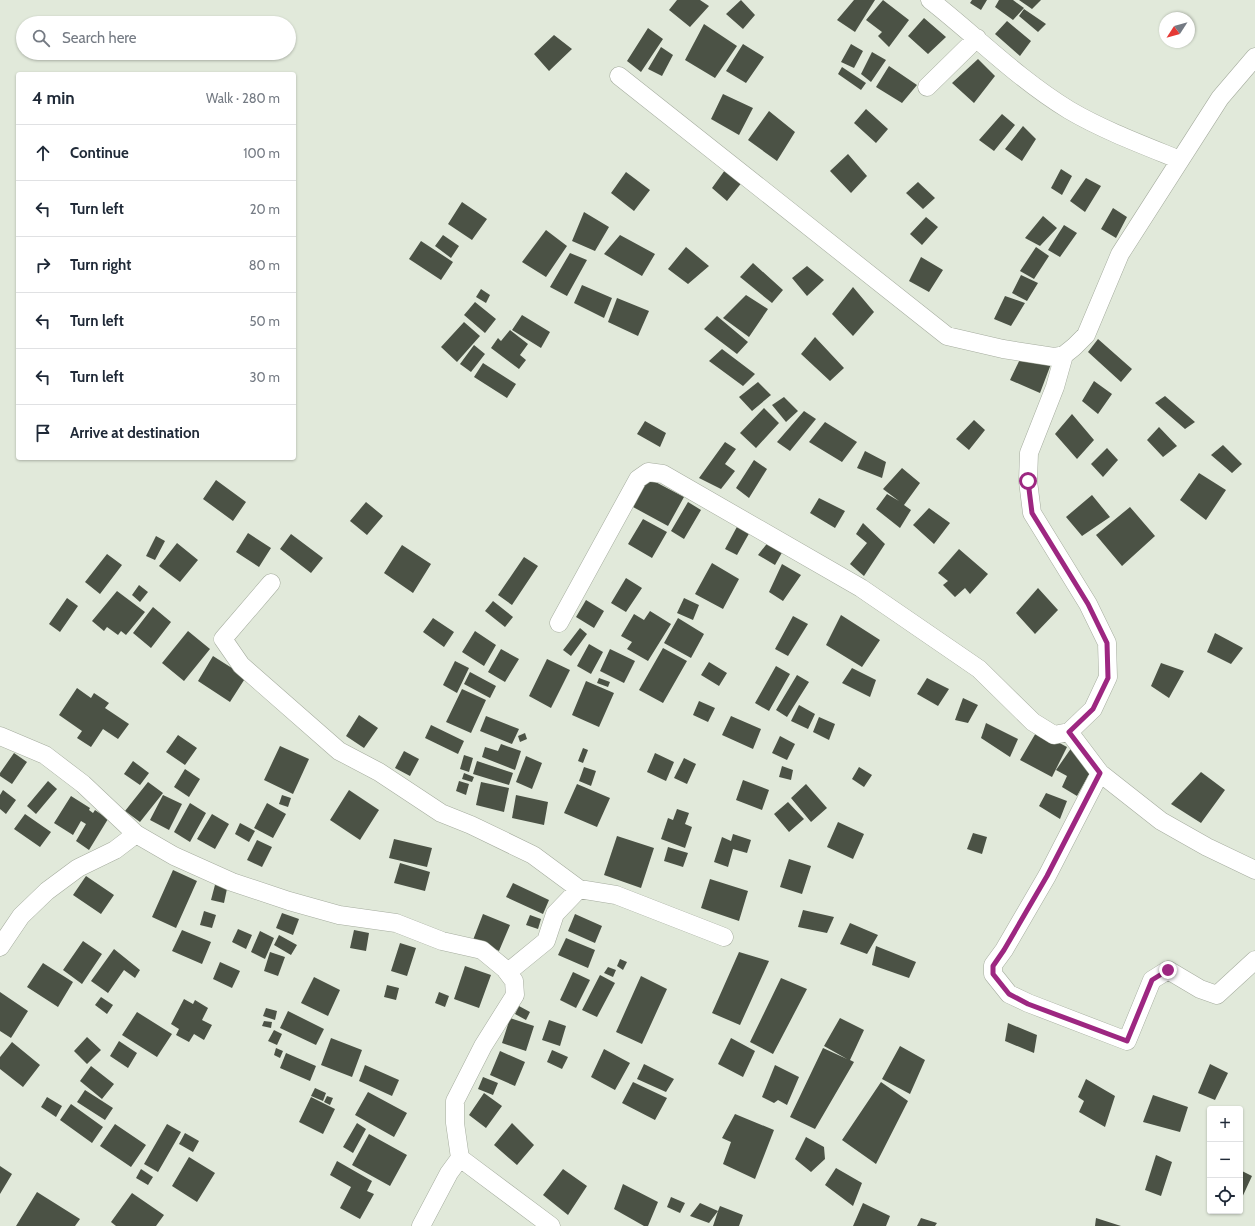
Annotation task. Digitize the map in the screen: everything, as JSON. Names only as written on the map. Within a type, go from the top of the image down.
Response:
[{"type":"street","points":[[930,0],[977,38],[1018,75],[1069,110],[1134,141],[1180,160]]},
{"type":"street","points":[[927,87],[977,38]]},
{"type":"street","points":[[619,76],[947,336],[1003,349],[1054,357],[1064,355],[1086,335],[1120,254],[1220,98],[1255,57]]},
{"type":"street","points":[[559,622],[638,479],[648,472],[663,474],[862,588],[979,669],[1033,722],[1054,735],[1069,732],[1093,709],[1108,678],[1107,643],[1088,604],[1032,513],[1028,481],[1029,453],[1055,387],[1064,355]]},
{"type":"street","points":[[271,583],[223,639],[241,665],[339,751],[380,772],[441,813],[533,855],[578,889],[616,895],[724,937]]},
{"type":"street","points":[[1069,732],[1100,773],[1161,821],[1207,847],[1255,870]]},
{"type":"street","points":[[0,736],[45,755],[83,784],[136,834],[174,856],[232,882],[289,901],[338,915],[396,923],[442,941],[482,950],[508,972],[514,981],[515,995],[483,1046],[455,1101],[455,1123],[460,1158],[449,1173],[421,1226]]},
{"type":"street","points":[[1100,773],[1047,876],[1004,950],[993,966],[993,974],[999,983],[1009,994],[1028,1004],[1127,1041],[1152,980],[1168,970],[1200,989],[1217,995],[1255,960]]},
{"type":"street","points":[[0,947],[21,916],[47,891],[78,868],[115,850],[136,834]]},
{"type":"street","points":[[508,972],[546,941],[555,914],[578,889]]},
{"type":"street","points":[[460,1158],[551,1226]]},
{"type":"building","points":[[677,0],[700,0],[709,6],[690,27],[669,10]]},
{"type":"building","points":[[741,0],[755,15],[743,29],[726,14]]},
{"type":"building","points":[[854,0],[875,0],[855,32],[837,20]]},
{"type":"building","points":[[883,0],[909,20],[889,47],[878,36],[882,32],[866,20]]},
{"type":"building","points":[[972,0],[987,0],[981,10],[970,3]]},
{"type":"building","points":[[999,0],[1013,0],[1024,8],[1013,20],[995,7]]},
{"type":"building","points":[[1019,0],[1041,0],[1032,9]]},
{"type":"building","points":[[1024,9],[1046,24],[1038,32],[1019,16]]},
{"type":"building","points":[[924,18],[946,37],[928,54],[908,36]]},
{"type":"building","points":[[1007,21],[1031,41],[1020,56],[995,34]]},
{"type":"building","points":[[704,24],[737,46],[715,78],[685,60]]},
{"type":"building","points":[[648,28],[663,39],[641,72],[627,61]]},
{"type":"building","points":[[554,35],[572,49],[549,71],[534,54]]},
{"type":"building","points":[[743,44],[764,57],[746,83],[726,71]]},
{"type":"building","points":[[851,44],[863,51],[854,68],[841,62]]},
{"type":"building","points":[[661,47],[673,55],[662,76],[648,69]]},
{"type":"building","points":[[872,52],[886,60],[871,82],[861,74]]},
{"type":"building","points":[[978,59],[995,76],[974,103],[952,83]]},
{"type":"building","points":[[889,66],[917,85],[902,103],[876,87]]},
{"type":"building","points":[[842,67],[866,83],[861,90],[838,74]]},
{"type":"building","points":[[723,94],[753,108],[739,135],[711,119]]},
{"type":"building","points":[[866,109],[888,129],[876,143],[854,123]]},
{"type":"building","points":[[769,111],[795,132],[777,161],[748,140]]},
{"type":"building","points":[[1002,114],[1015,125],[994,151],[979,140]]},
{"type":"building","points":[[1023,126],[1036,139],[1022,161],[1005,149]]},
{"type":"building","points":[[848,154],[867,176],[851,193],[830,171]]},
{"type":"building","points":[[1061,169],[1072,176],[1062,195],[1051,188]]},
{"type":"building","points":[[725,170],[743,181],[727,201],[712,188]]},
{"type":"building","points":[[626,172],[650,190],[634,211],[611,193]]},
{"type":"building","points":[[1086,178],[1101,186],[1085,212],[1070,201]]},
{"type":"building","points":[[918,182],[935,198],[923,209],[906,193]]},
{"type":"building","points":[[462,202],[487,219],[472,240],[448,224]]},
{"type":"building","points":[[1113,208],[1127,217],[1116,238],[1101,229]]},
{"type":"building","points":[[584,212],[609,227],[595,251],[572,241]]},
{"type":"building","points":[[1043,216],[1057,228],[1040,246],[1025,238]]},
{"type":"building","points":[[926,217],[938,227],[922,245],[910,234]]},
{"type":"building","points":[[1064,225],[1077,233],[1060,257],[1048,250]]},
{"type":"building","points":[[546,230],[567,246],[546,277],[522,262]]},
{"type":"building","points":[[443,235],[459,246],[451,258],[435,246]]},
{"type":"building","points":[[620,235],[655,254],[642,276],[604,254]]},
{"type":"building","points":[[421,241],[453,262],[441,280],[409,259]]},
{"type":"building","points":[[686,247],[709,266],[688,284],[668,269]]},
{"type":"building","points":[[1036,247],[1049,256],[1034,279],[1020,271]]},
{"type":"building","points":[[570,253],[587,260],[567,296],[550,287]]},
{"type":"building","points":[[921,257],[943,270],[929,292],[909,281]]},
{"type":"building","points":[[753,263],[783,290],[772,303],[740,277]]},
{"type":"building","points":[[807,266],[824,280],[807,296],[792,278]]},
{"type":"building","points":[[1021,275],[1038,283],[1027,301],[1012,293]]},
{"type":"building","points":[[582,285],[612,298],[604,318],[574,303]]},
{"type":"building","points":[[853,287],[874,312],[853,336],[832,314]]},
{"type":"building","points":[[481,289],[490,295],[486,303],[476,297]]},
{"type":"building","points":[[746,295],[768,309],[749,337],[723,318]]},
{"type":"building","points":[[1005,296],[1025,303],[1011,326],[994,319]]},
{"type":"building","points":[[617,298],[649,311],[638,336],[608,322]]},
{"type":"building","points":[[475,302],[496,319],[485,333],[464,315]]},
{"type":"building","points":[[522,315],[550,332],[541,348],[512,330]]},
{"type":"building","points":[[717,316],[748,342],[737,354],[704,329]]},
{"type":"building","points":[[464,322],[480,336],[457,362],[441,347]]},
{"type":"building","points":[[510,330],[528,344],[520,355],[526,360],[519,369],[491,348],[498,338],[501,341]]},
{"type":"building","points":[[815,337],[844,368],[830,381],[801,354]]},
{"type":"building","points":[[1098,339],[1132,369],[1121,382],[1088,352]]},
{"type":"building","points":[[474,345],[485,354],[471,372],[460,364]]},
{"type":"building","points":[[722,349],[755,374],[743,386],[709,361]]},
{"type":"building","points":[[1022,355],[1051,364],[1040,393],[1010,380]]},
{"type":"building","points":[[483,363],[516,384],[507,398],[474,377]]},
{"type":"building","points":[[1094,381],[1112,394],[1098,414],[1082,401]]},
{"type":"building","points":[[758,382],[771,395],[752,411],[739,397]]},
{"type":"building","points":[[1165,396],[1195,422],[1185,429],[1155,403]]},
{"type":"building","points":[[784,397],[798,411],[786,422],[772,405]]},
{"type":"building","points":[[764,408],[779,423],[756,448],[740,433]]},
{"type":"building","points":[[804,411],[816,419],[790,451],[777,442]]},
{"type":"building","points":[[1072,414],[1094,440],[1077,459],[1055,434]]},
{"type":"building","points":[[974,420],[985,430],[969,450],[956,439]]},
{"type":"building","points":[[645,421],[666,433],[660,447],[637,434]]},
{"type":"building","points":[[825,422],[857,442],[842,462],[809,442]]},
{"type":"building","points":[[1159,427],[1177,446],[1163,457],[1147,440]]},
{"type":"building","points":[[725,442],[736,449],[725,464],[735,471],[721,489],[699,478]]},
{"type":"building","points":[[1223,445],[1242,464],[1232,473],[1211,455]]},
{"type":"building","points":[[1107,448],[1118,460],[1103,477],[1091,464]]},
{"type":"building","points":[[865,451],[886,462],[882,478],[857,468]]},
{"type":"building","points":[[754,460],[767,469],[749,498],[736,488]]},
{"type":"building","points":[[902,468],[920,483],[904,505],[911,510],[900,528],[876,509],[887,494],[899,501],[883,489]]},
{"type":"building","points":[[1199,473],[1226,490],[1206,520],[1180,500]]},
{"type":"building","points":[[648,478],[684,497],[668,526],[633,507]]},
{"type":"building","points":[[216,480],[246,502],[233,521],[203,499]]},
{"type":"building","points":[[1092,495],[1110,517],[1082,536],[1066,517]]},
{"type":"building","points":[[819,498],[845,511],[835,528],[810,513]]},
{"type":"building","points":[[366,502],[383,516],[367,535],[350,521]]},
{"type":"building","points":[[688,502],[701,510],[684,539],[671,531]]},
{"type":"building","points":[[1130,507],[1155,536],[1122,566],[1096,535]]},
{"type":"building","points":[[929,508],[950,523],[934,544],[913,525]]},
{"type":"building","points":[[643,519],[667,532],[652,558],[628,544]]},
{"type":"building","points":[[739,523],[751,530],[737,555],[725,549]]},
{"type":"building","points":[[863,523],[885,544],[864,576],[850,564],[867,543],[856,534]]},
{"type":"building","points":[[248,533],[271,548],[259,567],[236,552]]},
{"type":"building","points":[[291,534],[323,558],[311,573],[280,549]]},
{"type":"building","points":[[156,536],[165,541],[155,560],[146,556]]},
{"type":"building","points":[[769,541],[784,549],[775,565],[758,555]]},
{"type":"building","points":[[177,543],[198,560],[180,582],[159,566]]},
{"type":"building","points":[[402,545],[431,564],[413,593],[384,573]]},
{"type":"building","points":[[959,549],[988,574],[970,594],[965,588],[955,597],[943,585],[948,581],[938,573]]},
{"type":"building","points":[[107,554],[122,565],[100,594],[85,582]]},
{"type":"building","points":[[524,557],[538,566],[512,605],[498,595]]},
{"type":"building","points":[[712,563],[739,579],[723,609],[695,594]]},
{"type":"building","points":[[782,564],[801,575],[783,601],[769,592]]},
{"type":"building","points":[[626,578],[642,588],[626,612],[611,603]]},
{"type":"building","points":[[139,585],[148,592],[140,602],[132,595]]},
{"type":"building","points":[[1038,588],[1058,610],[1035,634],[1016,613]]},
{"type":"building","points":[[117,591],[145,612],[126,635],[121,631],[118,635],[107,627],[104,631],[92,621]]},
{"type":"building","points":[[67,598],[78,606],[60,632],[49,624]]},
{"type":"building","points":[[684,598],[699,605],[693,620],[677,613]]},
{"type":"building","points":[[586,600],[604,611],[594,628],[576,617]]},
{"type":"building","points":[[493,601],[513,617],[505,627],[485,611]]},
{"type":"building","points":[[153,607],[171,622],[151,648],[133,633]]},
{"type":"building","points":[[650,611],[671,624],[648,661],[627,649],[632,642],[621,636],[634,614],[644,620]]},
{"type":"building","points":[[841,615],[880,640],[862,667],[826,645]]},
{"type":"building","points":[[793,616],[808,624],[788,656],[775,649]]},
{"type":"building","points":[[433,618],[454,632],[444,647],[423,632]]},
{"type":"building","points":[[678,618],[704,634],[691,658],[664,643]]},
{"type":"building","points":[[580,628],[587,634],[571,656],[563,650]]},
{"type":"building","points":[[188,631],[210,649],[184,681],[162,663]]},
{"type":"building","points":[[475,631],[496,645],[484,666],[462,652]]},
{"type":"building","points":[[1215,633],[1243,648],[1231,664],[1207,652]]},
{"type":"building","points":[[589,644],[603,652],[591,674],[577,666]]},
{"type":"building","points":[[663,648],[687,661],[663,703],[639,690]]},
{"type":"building","points":[[501,649],[519,659],[505,682],[488,672]]},
{"type":"building","points":[[610,649],[635,661],[624,683],[600,671]]},
{"type":"building","points":[[213,656],[246,677],[230,702],[198,681]]},
{"type":"building","points":[[547,659],[570,670],[551,708],[529,696]]},
{"type":"building","points":[[455,661],[469,668],[457,693],[443,685]]},
{"type":"building","points":[[709,662],[727,673],[719,686],[701,675]]},
{"type":"building","points":[[1161,663],[1184,671],[1169,698],[1151,686]]},
{"type":"building","points":[[776,666],[790,674],[769,711],[755,703]]},
{"type":"building","points":[[852,668],[876,680],[870,697],[842,683]]},
{"type":"building","points":[[470,672],[496,686],[490,698],[464,684]]},
{"type":"building","points":[[797,675],[809,682],[787,717],[776,710]]},
{"type":"building","points":[[599,678],[610,682],[608,687],[597,683]]},
{"type":"building","points":[[927,678],[949,689],[938,706],[917,694]]},
{"type":"building","points":[[586,681],[614,693],[599,727],[572,715]]},
{"type":"building","points":[[77,688],[91,698],[94,693],[109,703],[105,708],[129,724],[118,739],[103,729],[91,747],[77,738],[82,731],[59,715]]},
{"type":"building","points":[[462,689],[486,700],[471,733],[446,722]]},
{"type":"building","points":[[963,698],[978,705],[968,723],[955,720]]},
{"type":"building","points":[[699,701],[715,708],[708,722],[693,715]]},
{"type":"building","points":[[799,705],[815,714],[808,729],[791,721]]},
{"type":"building","points":[[359,715],[378,728],[364,748],[346,736]]},
{"type":"building","points":[[486,716],[519,729],[512,744],[480,731]]},
{"type":"building","points":[[731,716],[761,729],[753,749],[722,735]]},
{"type":"building","points":[[819,717],[835,724],[829,740],[813,732]]},
{"type":"building","points":[[986,723],[1018,739],[1010,757],[981,738]]},
{"type":"building","points":[[431,725],[464,741],[458,754],[425,738]]},
{"type":"building","points":[[1037,731],[1067,747],[1052,777],[1020,760]]},
{"type":"building","points":[[525,733],[527,739],[520,742],[518,736]]},
{"type":"building","points":[[178,735],[197,748],[185,765],[166,752]]},
{"type":"building","points":[[780,736],[795,744],[787,760],[772,753]]},
{"type":"building","points":[[501,744],[521,751],[515,770],[482,757],[485,747],[498,751]]},
{"type":"building","points":[[280,746],[309,759],[293,794],[264,780]]},
{"type":"building","points":[[1072,747],[1097,760],[1077,796],[1062,787],[1067,776],[1056,770]]},
{"type":"building","points":[[583,748],[588,750],[583,763],[578,761]]},
{"type":"building","points":[[404,751],[419,759],[410,776],[395,768]]},
{"type":"building","points":[[14,753],[27,762],[12,784],[0,776],[0,773]]},
{"type":"building","points":[[655,753],[674,762],[666,781],[647,772]]},
{"type":"building","points":[[464,755],[473,758],[469,772],[460,769]]},
{"type":"building","points":[[526,756],[542,763],[532,789],[516,782]]},
{"type":"building","points":[[684,758],[696,764],[687,784],[674,778]]},
{"type":"building","points":[[133,761],[149,773],[140,785],[124,774]]},
{"type":"building","points":[[477,761],[513,773],[509,785],[473,774]]},
{"type":"building","points":[[782,766],[793,770],[791,780],[779,777]]},
{"type":"building","points":[[584,767],[596,771],[591,786],[579,781]]},
{"type":"building","points":[[859,767],[872,775],[864,787],[852,779]]},
{"type":"building","points":[[185,769],[200,779],[189,797],[174,787]]},
{"type":"building","points":[[1201,772],[1225,790],[1201,823],[1171,804]]},
{"type":"building","points":[[464,773],[474,777],[472,782],[462,779]]},
{"type":"building","points":[[743,780],[769,790],[762,810],[736,800]]},
{"type":"building","points":[[48,781],[57,789],[36,814],[27,806]]},
{"type":"building","points":[[459,781],[469,784],[466,795],[456,791]]},
{"type":"building","points":[[148,782],[163,793],[140,822],[125,811]]},
{"type":"building","points":[[481,782],[509,788],[504,812],[476,805]]},
{"type":"building","points":[[577,784],[610,798],[597,827],[564,813]]},
{"type":"building","points":[[806,784],[827,808],[811,822],[791,798]]},
{"type":"building","points":[[3,790],[16,800],[6,814],[0,809],[0,795]]},
{"type":"building","points":[[349,790],[379,810],[360,840],[330,820]]},
{"type":"building","points":[[1046,793],[1067,801],[1060,819],[1039,806]]},
{"type":"building","points":[[163,795],[182,804],[169,830],[150,820]]},
{"type":"building","points":[[282,795],[291,798],[288,807],[279,804]]},
{"type":"building","points":[[516,795],[548,802],[544,825],[512,818]]},
{"type":"building","points":[[71,796],[90,808],[89,810],[93,813],[95,810],[108,819],[89,850],[76,841],[86,824],[81,821],[73,835],[54,823]]},
{"type":"building","points":[[788,802],[804,819],[789,832],[774,814]]},
{"type":"building","points":[[190,803],[206,813],[190,842],[174,832]]},
{"type":"building","points":[[267,803],[286,814],[273,838],[254,828]]},
{"type":"building","points":[[677,809],[689,813],[685,824],[692,827],[685,848],[661,839],[668,818],[673,820]]},
{"type":"building","points":[[25,814],[51,832],[40,847],[14,829]]},
{"type":"building","points":[[212,814],[229,824],[215,849],[197,839]]},
{"type":"building","points":[[838,822],[864,834],[853,859],[827,847]]},
{"type":"building","points":[[240,823],[255,831],[249,842],[235,834]]},
{"type":"building","points":[[973,833],[987,837],[982,854],[967,849]]},
{"type":"building","points":[[733,834],[751,840],[747,853],[733,849],[728,867],[714,862],[722,837],[731,841]]},
{"type":"building","points":[[617,836],[654,848],[641,888],[604,875]]},
{"type":"building","points":[[394,839],[432,848],[427,867],[389,858]]},
{"type":"building","points":[[257,840],[272,847],[262,867],[247,860]]},
{"type":"building","points":[[668,847],[688,853],[683,867],[664,861]]},
{"type":"building","points":[[789,859],[811,866],[802,894],[780,887]]},
{"type":"building","points":[[400,863],[430,872],[425,891],[394,883]]},
{"type":"building","points":[[173,870],[197,881],[176,928],[152,917]]},
{"type":"building","points":[[86,876],[114,895],[101,914],[73,895]]},
{"type":"building","points":[[710,879],[748,891],[739,921],[701,908]]},
{"type":"building","points":[[216,881],[228,884],[224,903],[211,900]]},
{"type":"building","points":[[513,883],[549,900],[543,914],[506,897]]},
{"type":"building","points":[[803,910],[834,917],[827,933],[798,927]]},
{"type":"building","points":[[204,911],[216,915],[212,928],[200,925]]},
{"type":"building","points":[[282,913],[299,919],[293,935],[276,928]]},
{"type":"building","points":[[483,914],[510,925],[499,951],[473,940]]},
{"type":"building","points":[[575,914],[602,926],[595,943],[568,931]]},
{"type":"building","points":[[530,915],[541,919],[538,929],[526,925]]},
{"type":"building","points":[[850,923],[878,935],[867,954],[840,944]]},
{"type":"building","points":[[238,929],[252,935],[246,949],[232,942]]},
{"type":"building","points":[[182,930],[211,942],[202,964],[172,951]]},
{"type":"building","points":[[354,930],[369,933],[366,951],[350,948]]},
{"type":"building","points":[[260,931],[274,938],[265,959],[251,952]]},
{"type":"building","points":[[279,935],[297,945],[291,955],[274,945]]},
{"type":"building","points":[[566,938],[595,950],[588,968],[558,955]]},
{"type":"building","points":[[83,941],[102,954],[82,984],[63,970]]},
{"type":"building","points":[[400,943],[416,948],[407,976],[391,971]]},
{"type":"building","points":[[876,946],[916,962],[909,978],[872,965]]},
{"type":"building","points":[[114,949],[140,970],[135,978],[124,970],[108,993],[91,981]]},
{"type":"building","points":[[270,952],[285,957],[278,976],[264,971]]},
{"type":"building","points":[[739,952],[769,961],[740,1025],[712,1013]]},
{"type":"building","points":[[620,959],[627,962],[623,970],[617,966]]},
{"type":"building","points":[[220,962],[240,971],[232,988],[213,979]]},
{"type":"building","points":[[43,963],[73,982],[58,1007],[27,987]]},
{"type":"building","points":[[465,966],[491,975],[479,1008],[454,999]]},
{"type":"building","points":[[608,967],[616,970],[613,977],[604,973]]},
{"type":"building","points":[[573,972],[590,980],[576,1008],[560,1000]]},
{"type":"building","points":[[600,975],[615,983],[597,1017],[582,1010]]},
{"type":"building","points":[[641,976],[667,989],[642,1044],[616,1032]]},
{"type":"building","points":[[314,977],[340,990],[328,1016],[301,1003]]},
{"type":"building","points":[[781,978],[807,989],[773,1054],[750,1042]]},
{"type":"building","points":[[387,985],[399,988],[396,1000],[384,997]]},
{"type":"building","points":[[0,992],[28,1011],[11,1038],[0,1031]]},
{"type":"building","points":[[439,992],[449,996],[445,1007],[435,1003]]},
{"type":"building","points":[[101,997],[113,1005],[107,1014],[95,1005]]},
{"type":"building","points":[[184,999],[193,1004],[195,1000],[208,1008],[202,1020],[212,1025],[204,1040],[194,1034],[189,1042],[176,1035],[179,1029],[171,1024]]},
{"type":"building","points":[[519,1006],[530,1012],[526,1020],[515,1014]]},
{"type":"building","points":[[266,1008],[277,1011],[275,1020],[263,1016]]},
{"type":"building","points":[[288,1011],[324,1029],[316,1045],[280,1028]]},
{"type":"building","points":[[137,1012],[172,1034],[157,1057],[122,1035]]},
{"type":"building","points":[[510,1018],[534,1026],[526,1051],[502,1043]]},
{"type":"building","points":[[840,1018],[864,1030],[850,1060],[854,1062],[815,1129],[790,1117],[823,1048],[847,1059],[824,1046]]},
{"type":"building","points":[[549,1020],[566,1026],[560,1046],[542,1040]]},
{"type":"building","points":[[264,1021],[272,1022],[271,1028],[262,1026]]},
{"type":"building","points":[[1008,1023],[1037,1035],[1034,1053],[1005,1041]]},
{"type":"building","points":[[274,1030],[282,1034],[277,1045],[268,1041]]},
{"type":"building","points":[[87,1037],[101,1050],[87,1064],[74,1051]]},
{"type":"building","points":[[331,1038],[362,1050],[352,1077],[321,1065]]},
{"type":"building","points":[[731,1038],[755,1051],[743,1077],[718,1064]]},
{"type":"building","points":[[119,1041],[137,1053],[128,1068],[110,1056]]},
{"type":"building","points":[[12,1042],[40,1065],[23,1087],[0,1069],[0,1057]]},
{"type":"building","points":[[900,1046],[925,1060],[910,1094],[882,1079]]},
{"type":"building","points":[[276,1048],[283,1051],[280,1058],[274,1055]]},
{"type":"building","points":[[604,1049],[630,1063],[615,1090],[591,1077]]},
{"type":"building","points":[[552,1050],[568,1057],[562,1069],[547,1062]]},
{"type":"building","points":[[500,1051],[525,1062],[515,1086],[490,1075]]},
{"type":"building","points":[[286,1053],[316,1066],[310,1081],[280,1068]]},
{"type":"building","points":[[644,1064],[674,1079],[666,1092],[637,1079]]},
{"type":"building","points":[[1210,1064],[1228,1073],[1215,1100],[1198,1093]]},
{"type":"building","points":[[365,1065],[399,1080],[392,1096],[359,1081]]},
{"type":"building","points":[[775,1065],[799,1077],[787,1105],[778,1100],[774,1103],[762,1097]]},
{"type":"building","points":[[91,1066],[114,1084],[102,1099],[80,1081]]},
{"type":"building","points":[[483,1077],[498,1083],[493,1095],[478,1089]]},
{"type":"building","points":[[1086,1079],[1115,1096],[1105,1127],[1079,1112],[1084,1101],[1078,1097]]},
{"type":"building","points":[[633,1082],[667,1098],[655,1120],[622,1103]]},
{"type":"building","points":[[881,1082],[908,1101],[876,1164],[842,1140]]},
{"type":"building","points":[[315,1088],[326,1093],[323,1101],[311,1096]]},
{"type":"building","points":[[85,1090],[113,1108],[105,1120],[77,1102]]},
{"type":"building","points":[[368,1092],[407,1113],[394,1137],[355,1115]]},
{"type":"building","points":[[484,1093],[502,1106],[486,1128],[469,1115]]},
{"type":"building","points":[[1153,1095],[1188,1107],[1180,1132],[1143,1122]]},
{"type":"building","points":[[327,1096],[333,1098],[330,1105],[324,1102]]},
{"type":"building","points":[[47,1097],[62,1106],[56,1117],[41,1107]]},
{"type":"building","points":[[311,1097],[335,1109],[323,1134],[299,1122]]},
{"type":"building","points":[[71,1104],[103,1127],[92,1143],[60,1120]]},
{"type":"building","points":[[735,1114],[774,1130],[755,1179],[723,1164],[731,1142],[722,1138]]},
{"type":"building","points":[[357,1123],[366,1129],[353,1153],[343,1147]]},
{"type":"building","points":[[512,1123],[534,1145],[517,1165],[494,1145]]},
{"type":"building","points":[[115,1124],[146,1145],[131,1167],[100,1146]]},
{"type":"building","points":[[167,1124],[181,1132],[158,1172],[144,1164]]},
{"type":"building","points":[[185,1133],[199,1141],[193,1152],[179,1144]]},
{"type":"building","points":[[369,1134],[407,1155],[390,1186],[352,1165]]},
{"type":"building","points":[[806,1137],[824,1147],[825,1159],[811,1172],[795,1159]]},
{"type":"building","points":[[1156,1155],[1172,1162],[1161,1196],[1145,1190]]},
{"type":"building","points":[[189,1157],[215,1173],[197,1202],[172,1186]]},
{"type":"building","points":[[337,1161],[372,1181],[367,1191],[374,1194],[360,1219],[340,1208],[351,1187],[330,1175]]},
{"type":"building","points":[[0,1166],[12,1174],[0,1194]]},
{"type":"building","points":[[836,1168],[862,1183],[853,1206],[825,1185]]},
{"type":"building","points":[[141,1169],[153,1177],[148,1185],[136,1178]]},
{"type":"building","points":[[563,1169],[587,1186],[568,1215],[543,1195]]},
{"type":"building","points":[[1243,1172],[1252,1176],[1243,1196]]},
{"type":"building","points":[[623,1184],[658,1202],[648,1226],[644,1226],[614,1209]]},
{"type":"building","points":[[37,1192],[80,1219],[75,1226],[16,1226]]},
{"type":"building","points":[[132,1193],[164,1215],[156,1226],[116,1226],[111,1222]]},
{"type":"building","points":[[671,1197],[685,1203],[680,1213],[667,1207]]},
{"type":"building","points":[[700,1203],[718,1211],[709,1223],[690,1216]]},
{"type":"building","points":[[863,1203],[890,1216],[886,1226],[853,1226]]},
{"type":"building","points":[[720,1206],[743,1215],[739,1226],[713,1226]]},
{"type":"building","points":[[921,1218],[937,1223],[935,1226],[917,1226]]},
{"type":"building","points":[[1096,1218],[1121,1226],[1095,1226]]},
{"type":"route","points":[[1028,481],[1032,513],[1088,604],[1107,643],[1108,678],[1093,709],[1069,732],[1100,773],[1086,803],[1047,876],[1004,950],[993,966],[993,974],[1009,994],[1028,1004],[1127,1041],[1152,980],[1168,970]]}]
